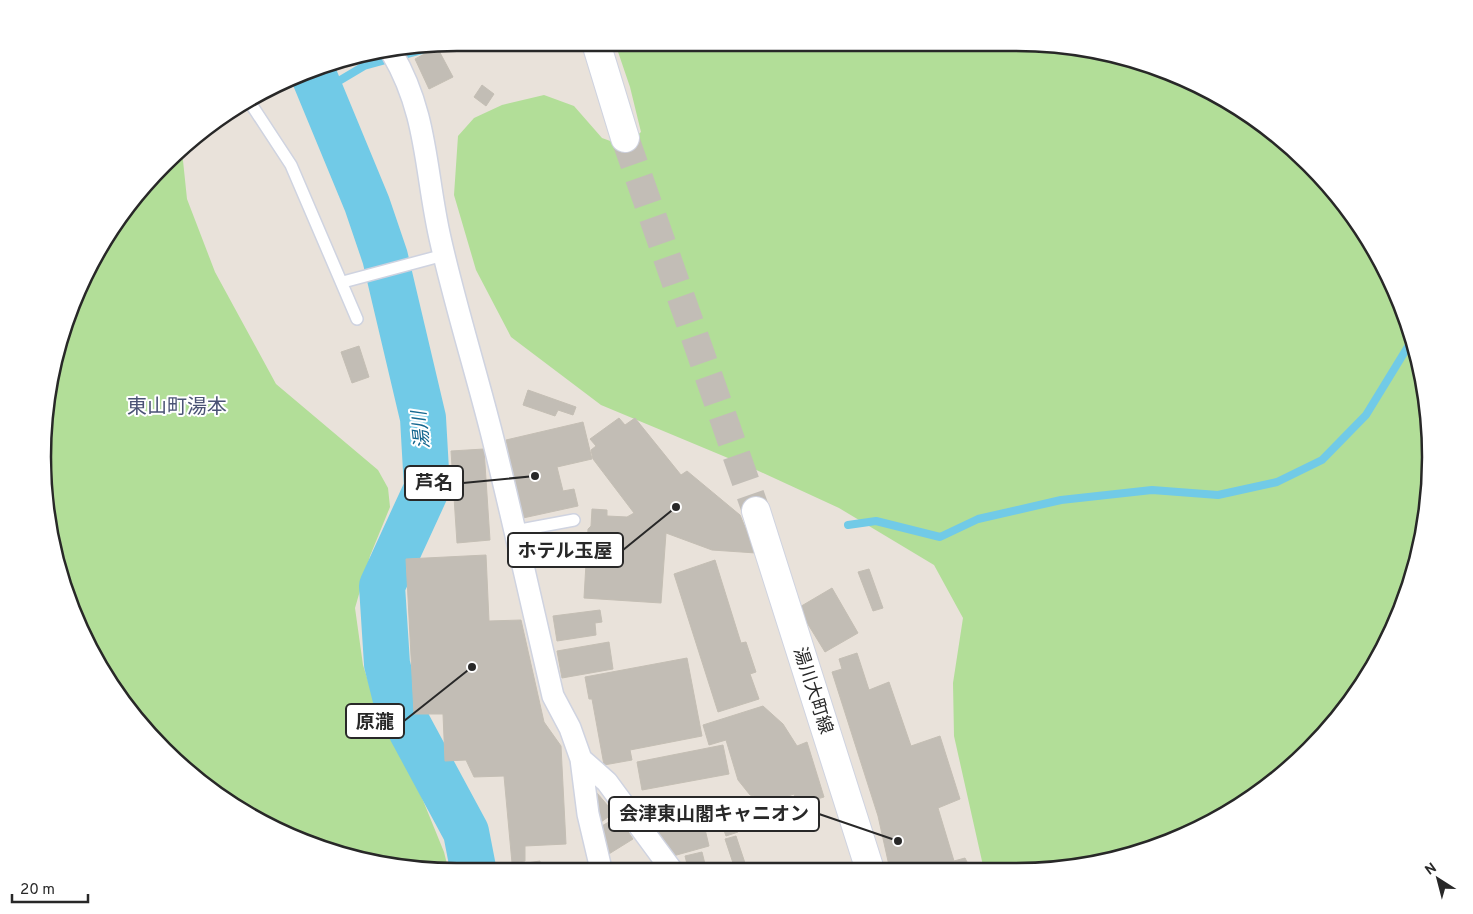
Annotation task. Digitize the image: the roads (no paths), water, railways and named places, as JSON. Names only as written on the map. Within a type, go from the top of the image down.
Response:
[{"type":"main road","points":[[599,51],[625,138]]},
{"type":"main road","name":"湯川大町線","points":[[756,511],[868,863]]},
{"type":"street","points":[[394,57],[400,66],[417,109],[427,152],[444,255],[493,439],[553,696],[570,728],[581,759],[588,814],[600,863]]},
{"type":"street","points":[[581,759],[607,782],[667,863]]},
{"type":"lane","points":[[252,107],[291,164],[343,282],[357,319]]},
{"type":"lane","points":[[343,282],[444,255]]},
{"type":"lane","points":[[515,531],[574,520]]},
{"type":"waterway","points":[[322,91],[364,66],[404,55]]},
{"type":"waterway","name":"湯川","points":[[315,77],[367,204],[385,257],[423,418],[427,488],[382,586],[387,664],[397,704],[466,832],[472,863]]},
{"type":"waterway","points":[[848,525],[876,521],[940,537],[978,519],[1061,500],[1152,490],[1218,495],[1277,482],[1322,460],[1366,415],[1407,348]]},
{"type":"tunnel","points":[[625,138],[756,511]]},
{"type":"place","name":"芦名","points":[[535,476]]},
{"type":"place","name":"ホテル玉屋","points":[[676,507]]},
{"type":"place","name":"原瀧","points":[[472,667]]},
{"type":"place","name":"会津東山閣キャニオン","points":[[898,841]]},
{"type":"district","name":"東山町湯本","points":[[177,408]]}]
